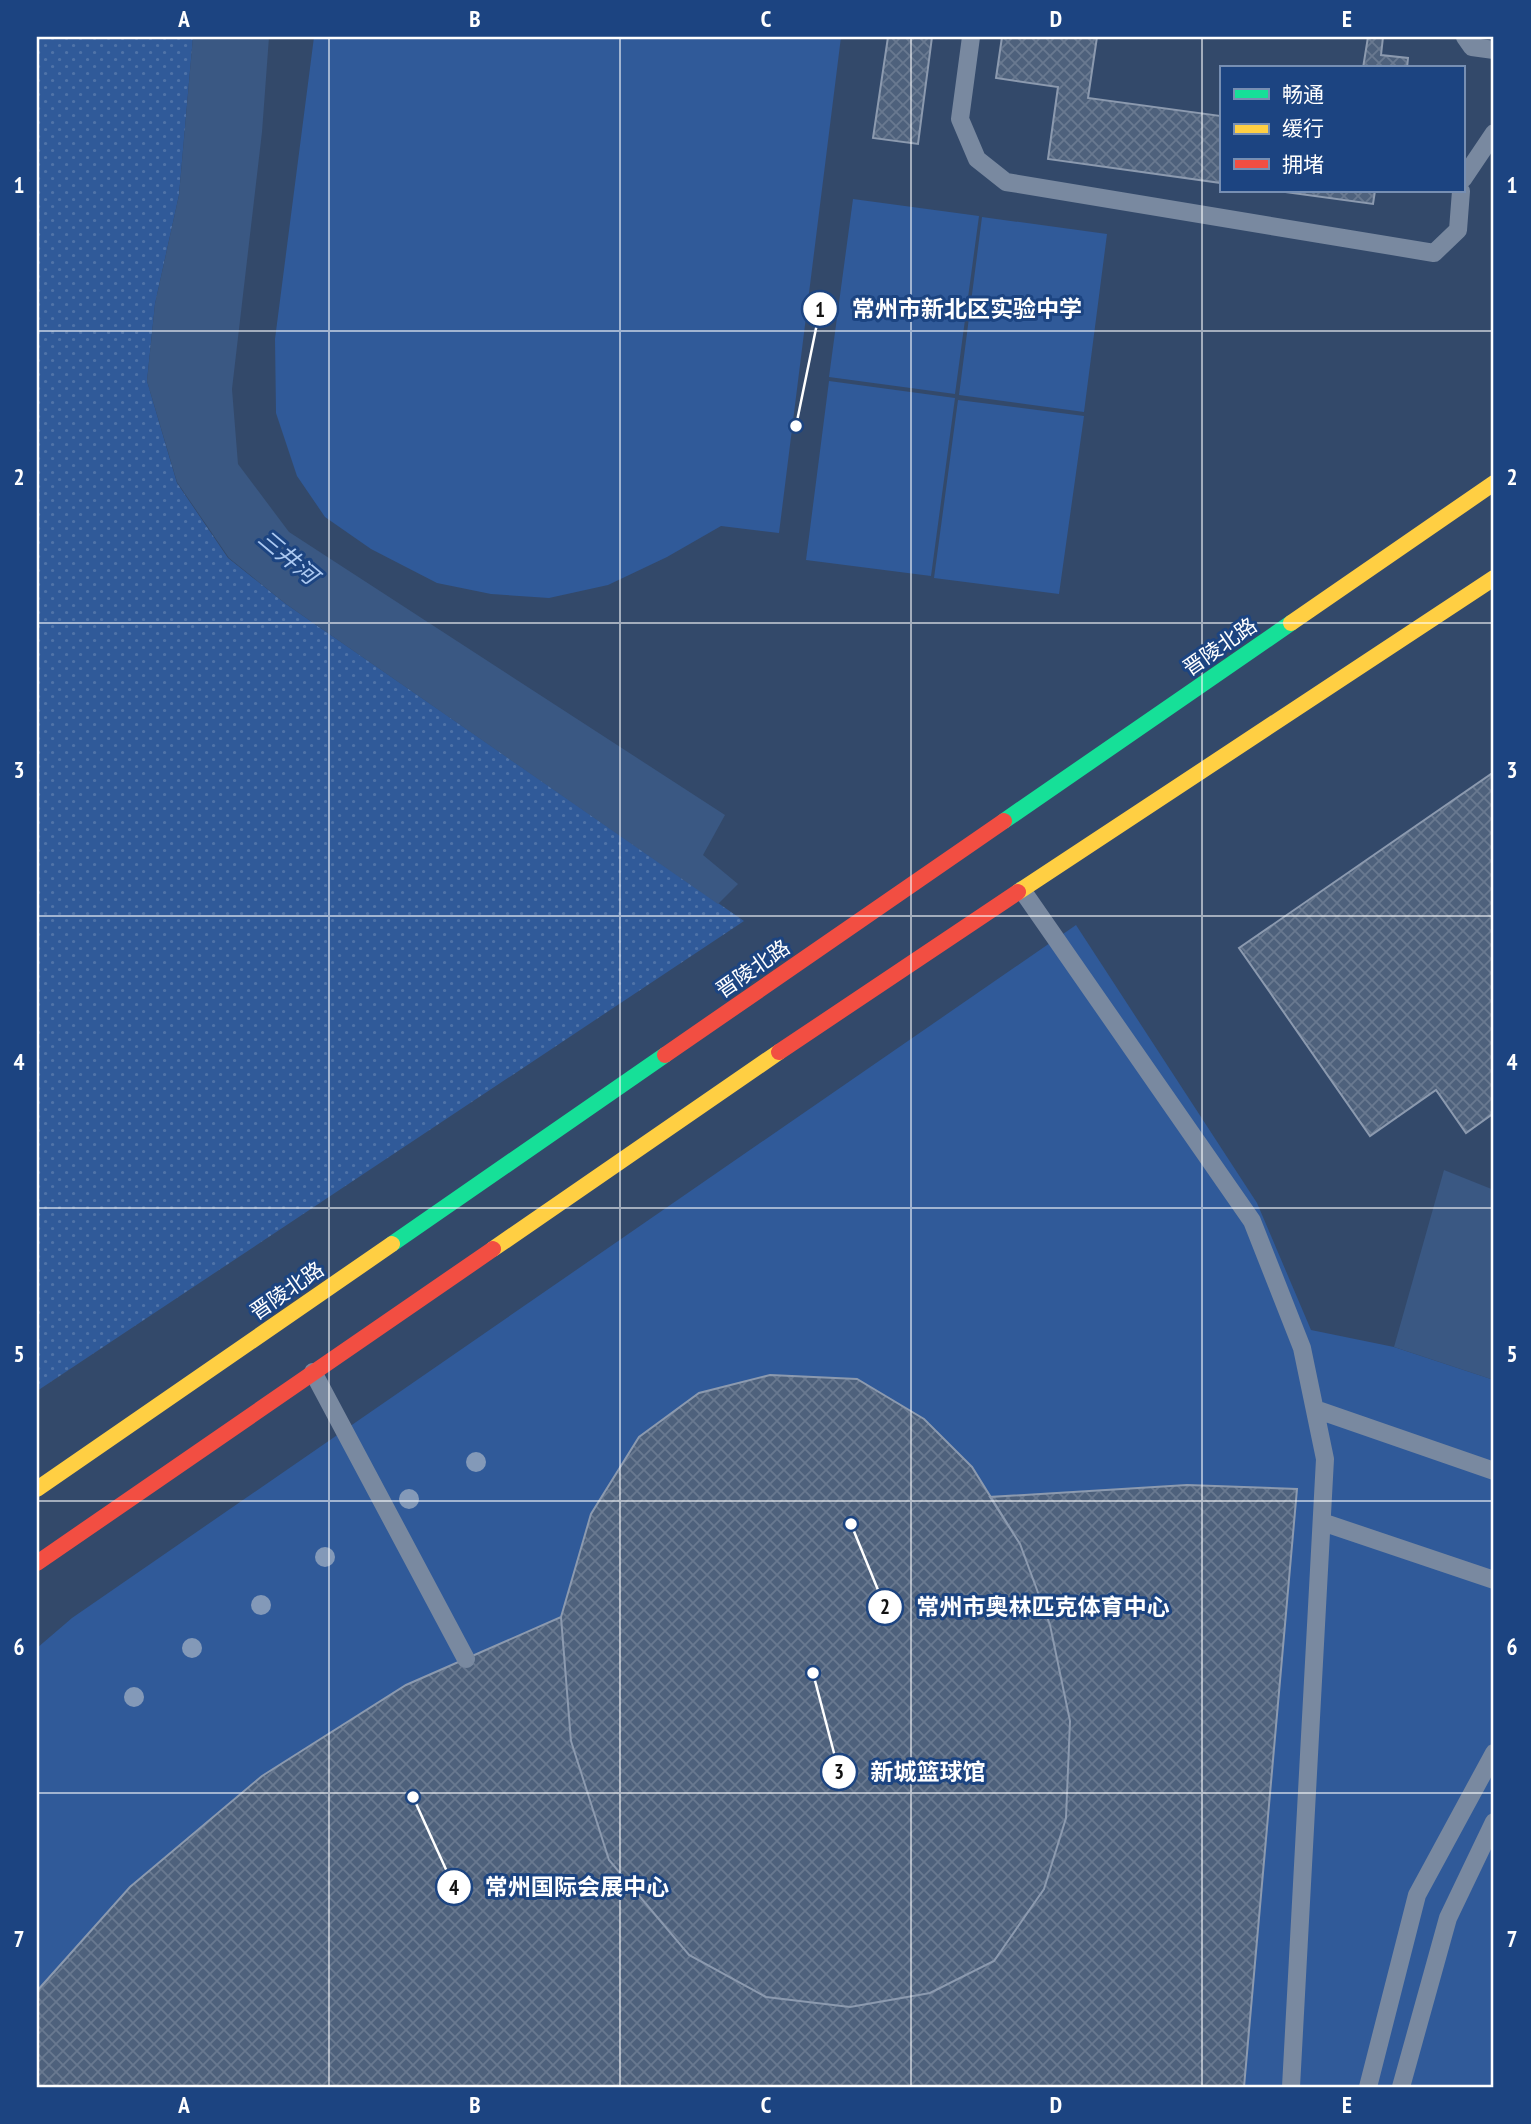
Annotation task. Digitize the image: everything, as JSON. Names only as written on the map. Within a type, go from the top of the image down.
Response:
[{"type":"main road","name":"晋陵北路","points":[[37,1489],[1494,483]]},
{"type":"main road","points":[[37,1563],[884,980],[1494,578]]},
{"type":"lane","points":[[971,37],[960,119],[977,159],[1006,182],[1434,253],[1458,230],[1461,192]]},
{"type":"lane","points":[[1465,37],[1472,47],[1494,50]]},
{"type":"lane","points":[[1464,178],[1494,133]]},
{"type":"lane","points":[[1022,890],[1252,1221],[1303,1348],[1325,1459],[1291,2087]]},
{"type":"lane","points":[[313,1372],[466,1659]]},
{"type":"lane","points":[[1315,1409],[1494,1471]]},
{"type":"lane","points":[[1322,1522],[1494,1580]]},
{"type":"lane","points":[[1368,2087],[1417,1895],[1494,1753]]},
{"type":"lane","points":[[1401,2087],[1448,1918],[1494,1822]]},
{"type":"shaded area","points":[[37,37],[193,37],[179,195],[155,304],[147,381],[177,483],[228,558],[286,604],[744,921],[37,1391]]},
{"type":"shaded area","points":[[314,37],[841,37],[779,533],[721,526],[667,557],[608,585],[549,598],[491,594],[437,583],[371,549],[325,517],[297,476],[276,413],[275,339]]},
{"type":"shaded area","points":[[853,199],[979,216],[955,394],[829,377]]},
{"type":"shaded area","points":[[982,217],[1107,234],[1084,412],[959,395]]},
{"type":"shaded area","points":[[829,381],[955,398],[931,576],[806,560]]},
{"type":"shaded area","points":[[958,400],[1084,416],[1059,594],[934,578]]},
{"type":"shaded area","points":[[1076,925],[1257,1203],[1311,1330],[1394,1347],[1494,1380],[1494,2087],[37,2087],[37,1648],[72,1618]]},
{"type":"water","name":"三井河","points":[[193,37],[269,37],[262,132],[232,389],[238,464],[289,532],[725,815],[703,855],[738,884],[718,904],[286,604],[229,558],[177,482],[147,381],[155,304],[179,195]]},
{"type":"water","points":[[1444,1170],[1494,1190],[1494,1380],[1394,1347]]},
{"type":"building","points":[[888,37],[932,37],[918,144],[873,138]]},
{"type":"building","points":[[1002,37],[1097,37],[1088,98],[1220,116],[1220,183],[1048,159],[1058,87],[996,78]]},
{"type":"building","points":[[1368,37],[1383,37],[1381,55],[1408,58],[1407,66],[1363,66]]},
{"type":"building","points":[[1285,192],[1375,192],[1373,204]]},
{"type":"building","points":[[1494,772],[1494,1113],[1466,1133],[1436,1090],[1370,1136],[1239,948]]},
{"type":"building","points":[[770,1375],[857,1379],[924,1419],[972,1467],[1020,1544],[1050,1625],[1070,1721],[1066,1818],[1044,1889],[994,1961],[930,1993],[850,2007],[766,1997],[689,1955],[609,1860],[571,1741],[561,1617],[591,1514],[639,1437],[699,1393]]},
{"type":"building","points":[[1187,1485],[1297,1489],[1244,2087],[37,2087],[37,1991],[130,1887],[262,1776],[406,1685],[561,1617],[571,1741],[609,1860],[689,1955],[766,1997],[850,2007],[930,1993],[994,1961],[1044,1889],[1066,1818],[1070,1721],[1050,1625],[1020,1544],[990,1497]]},
{"type":"traffic: fast","points":[[1004,821],[1291,623]]},
{"type":"traffic: fast","points":[[392,1244],[665,1055]]},
{"type":"traffic: slow","points":[[1291,623],[1494,483]]},
{"type":"traffic: slow","points":[[1018,892],[1494,578]]},
{"type":"traffic: slow","points":[[493,1249],[779,1052]]},
{"type":"traffic: slow","points":[[37,1489],[392,1244]]},
{"type":"traffic: jam","points":[[665,1055],[1004,821]]},
{"type":"traffic: jam","points":[[779,1052],[1018,892]]},
{"type":"traffic: jam","points":[[37,1563],[493,1249]]},
{"type":"place","name":"常州市新北区实验中学","points":[[796,426]]},
{"type":"place","name":"常州市奥林匹克体育中心","points":[[851,1524]]},
{"type":"place","name":"新城篮球馆","points":[[813,1673]]},
{"type":"place","name":"常州国际会展中心","points":[[413,1797]]}]
